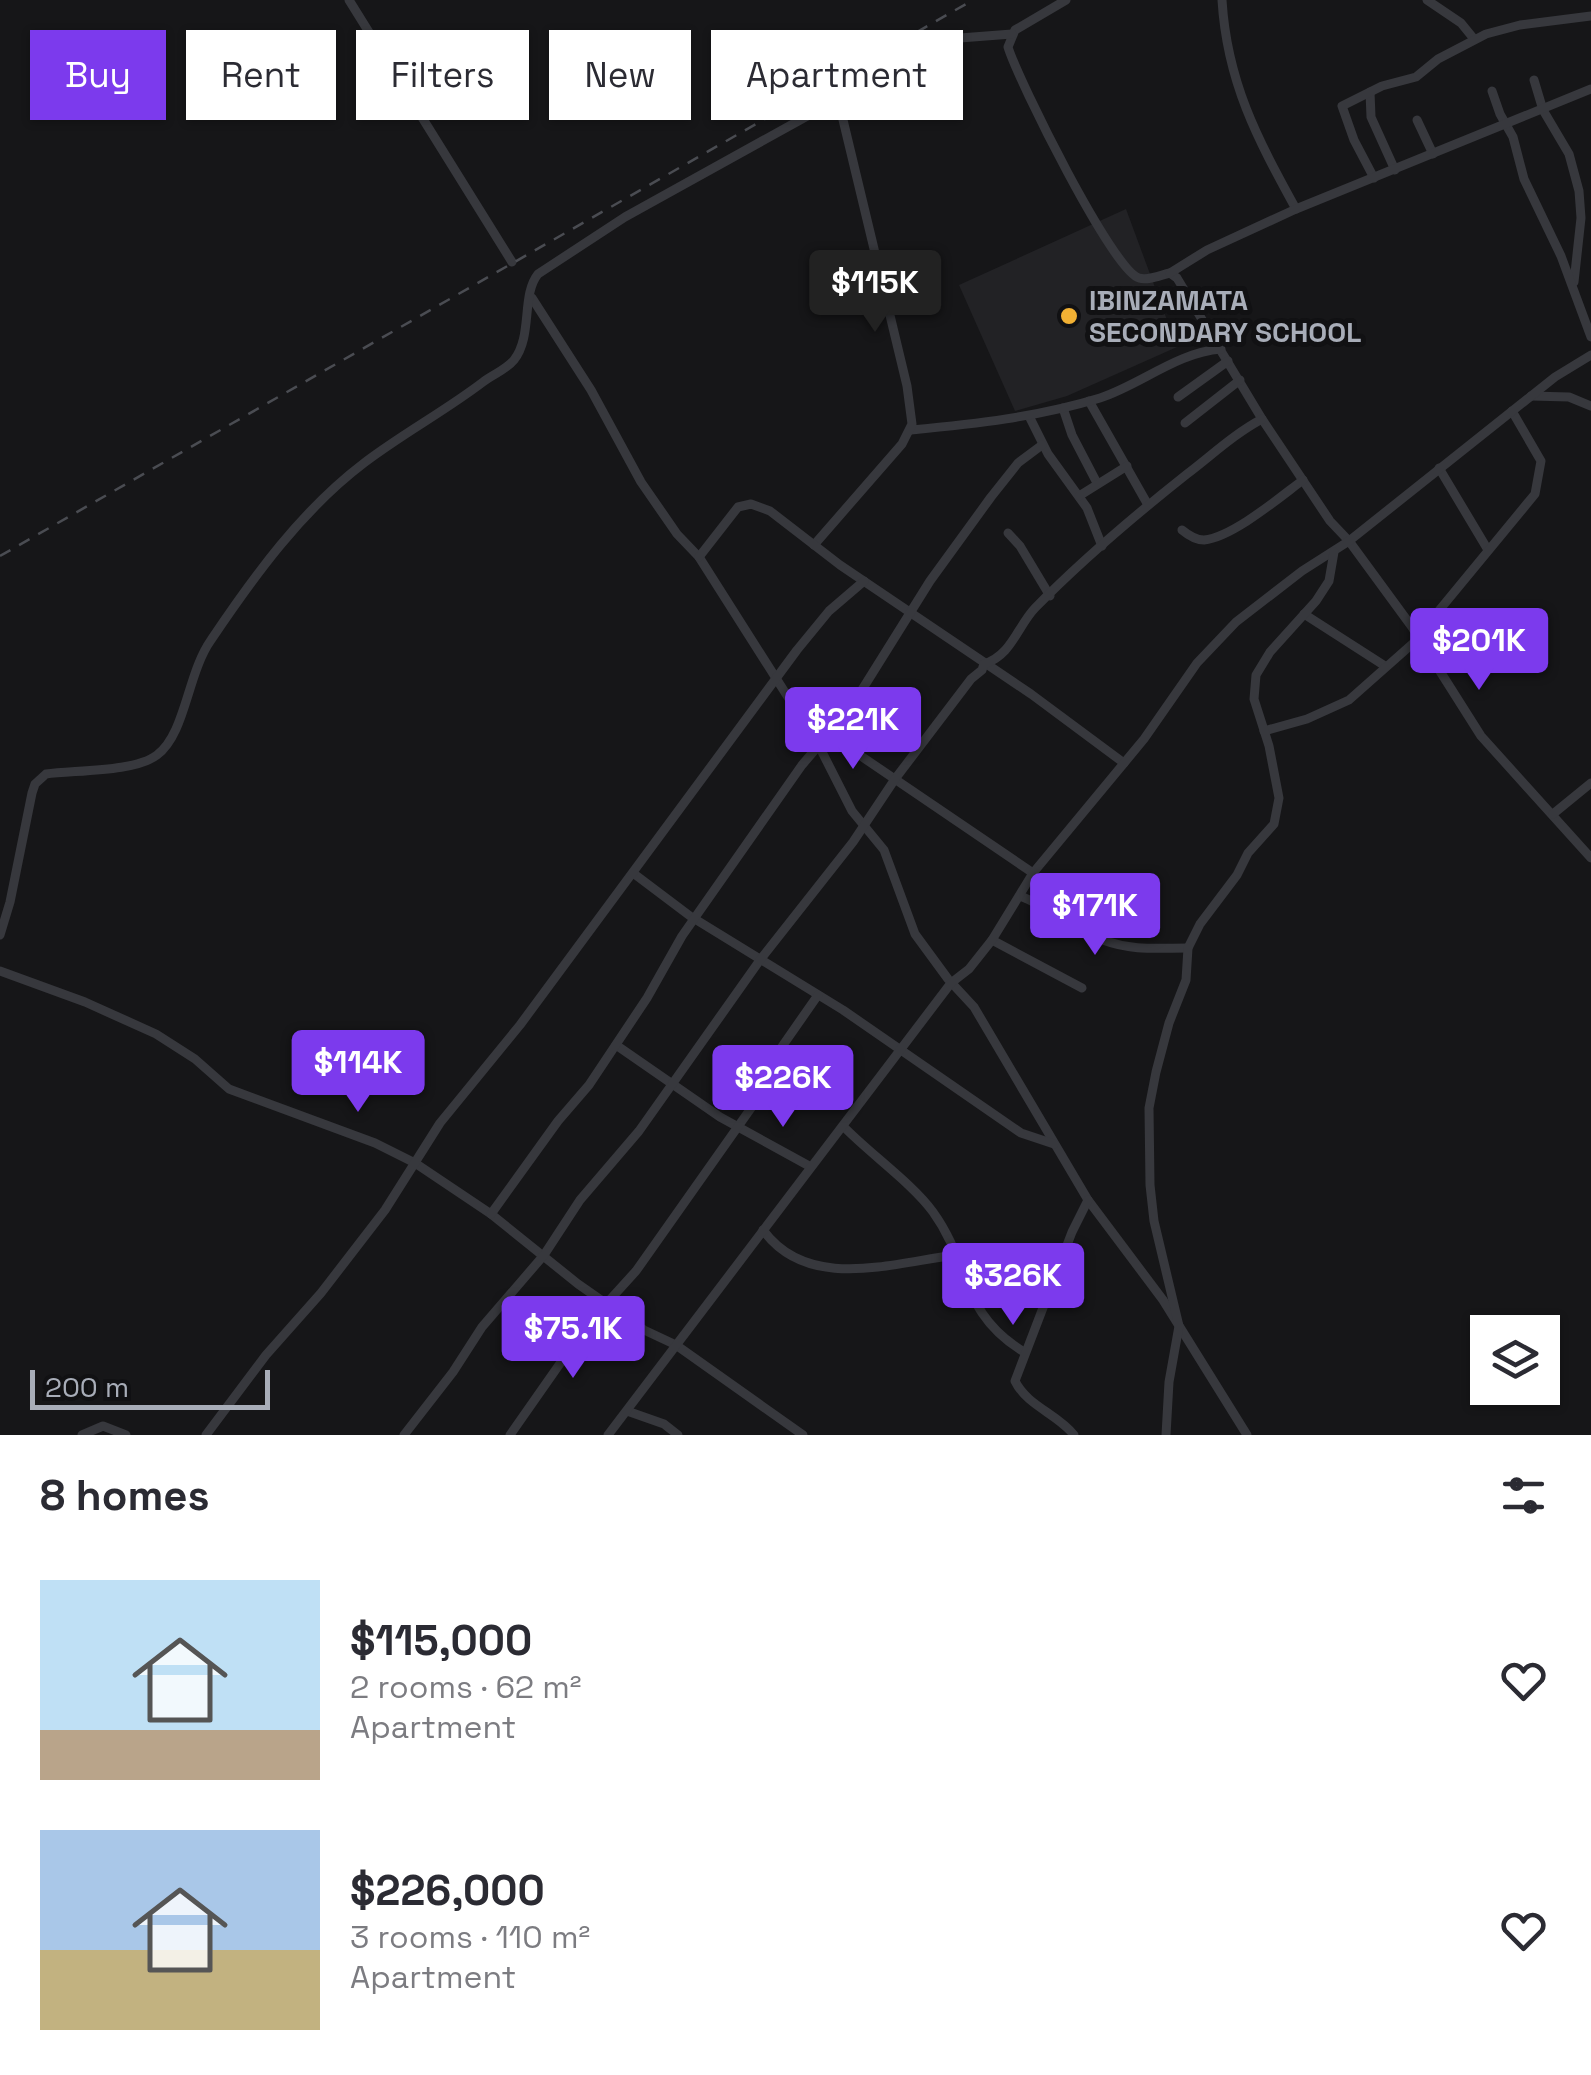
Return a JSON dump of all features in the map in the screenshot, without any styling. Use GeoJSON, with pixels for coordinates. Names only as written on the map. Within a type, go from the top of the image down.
{"type":"FeatureCollection","features":[{"type":"Feature","properties":{"kind":"street"},"geometry":{"type":"LineString","coordinates":[[349,0],[512,262]]}},
{"type":"Feature","properties":{"kind":"street"},"geometry":{"type":"LineString","coordinates":[[963,38],[1012,34],[1066,0]]}},
{"type":"Feature","properties":{"kind":"street"},"geometry":{"type":"LineString","coordinates":[[1222,0],[1226,47],[1237,87],[1256,135],[1296,209]]}},
{"type":"Feature","properties":{"kind":"street"},"geometry":{"type":"LineString","coordinates":[[1427,0],[1461,24],[1474,39]]}},
{"type":"Feature","properties":{"kind":"street"},"geometry":{"type":"LineString","coordinates":[[1444,12],[1447,0]]}},
{"type":"Feature","properties":{"kind":"street"},"geometry":{"type":"LineString","coordinates":[[1374,178],[1340,108],[1370,92],[1416,77],[1436,60],[1474,39],[1520,25],[1591,16]]}},
{"type":"Feature","properties":{"kind":"street"},"geometry":{"type":"LineString","coordinates":[[1012,34],[1008,45],[1012,60],[1048,137],[1114,250],[1138,278],[1170,273],[1206,250],[1296,209],[1591,90]]}},
{"type":"Feature","properties":{"kind":"street"},"geometry":{"type":"LineString","coordinates":[[1534,80],[1543,110],[1570,157],[1586,218],[1574,288]]}},
{"type":"Feature","properties":{"kind":"street"},"geometry":{"type":"LineString","coordinates":[[1492,91],[1505,126],[1514,137],[1524,180],[1574,288],[1591,337]]}},
{"type":"Feature","properties":{"kind":"street"},"geometry":{"type":"LineString","coordinates":[[1370,92],[1370,117],[1395,170]]}},
{"type":"Feature","properties":{"kind":"street"},"geometry":{"type":"LineString","coordinates":[[0,936],[32,793],[40,778],[46,774],[136,765],[167,746],[176,732],[194,668],[259,572],[339,483],[512,363],[518,355],[528,319],[531,286],[538,274],[606,230],[801,120]]}},
{"type":"Feature","properties":{"kind":"street"},"geometry":{"type":"LineString","coordinates":[[843,120],[907,386],[911,430]]}},
{"type":"Feature","properties":{"kind":"street"},"geometry":{"type":"LineString","coordinates":[[1417,120],[1434,154]]}},
{"type":"Feature","properties":{"kind":"street"},"geometry":{"type":"LineString","coordinates":[[1170,273],[1178,278],[1262,419],[1330,521],[1419,637],[1481,736],[1591,858]]}},
{"type":"Feature","properties":{"kind":"street"},"geometry":{"type":"LineString","coordinates":[[530,296],[598,403],[642,482],[677,534],[699,557],[819,746],[852,812],[884,850],[915,934],[992,1034],[1088,1200],[1179,1326],[1247,1435]]}},
{"type":"Feature","properties":{"kind":"street"},"geometry":{"type":"LineString","coordinates":[[814,545],[911,430],[1030,416],[1063,408],[1126,388],[1192,356],[1220,349]]}},
{"type":"Feature","properties":{"kind":"street"},"geometry":{"type":"LineString","coordinates":[[608,1435],[951,982],[969,969],[992,940],[1034,873],[1124,763],[1198,663],[1236,622],[1349,541],[1512,411],[1591,354]]}},
{"type":"Feature","properties":{"kind":"street"},"geometry":{"type":"LineString","coordinates":[[1178,397],[1228,360]]}},
{"type":"Feature","properties":{"kind":"street"},"geometry":{"type":"LineString","coordinates":[[1205,378],[1218,398]]}},
{"type":"Feature","properties":{"kind":"street"},"geometry":{"type":"LineString","coordinates":[[1185,424],[1240,380]]}},
{"type":"Feature","properties":{"kind":"street"},"geometry":{"type":"LineString","coordinates":[[1532,396],[1569,397],[1591,406]]}},
{"type":"Feature","properties":{"kind":"street"},"geometry":{"type":"LineString","coordinates":[[1089,401],[1148,505]]}},
{"type":"Feature","properties":{"kind":"street"},"geometry":{"type":"LineString","coordinates":[[1063,408],[1097,484]]}},
{"type":"Feature","properties":{"kind":"street"},"geometry":{"type":"LineString","coordinates":[[1264,731],[1307,719],[1349,700],[1419,637],[1535,494],[1540,457],[1512,411]]}},
{"type":"Feature","properties":{"kind":"street"},"geometry":{"type":"LineString","coordinates":[[1030,416],[1042,445],[1097,527],[1102,546]]}},
{"type":"Feature","properties":{"kind":"street"},"geometry":{"type":"LineString","coordinates":[[404,1435],[482,1327],[544,1255],[580,1200],[639,1131],[760,960],[984,664],[1004,651],[1031,612],[1148,505],[1262,419]]}},
{"type":"Feature","properties":{"kind":"street"},"geometry":{"type":"LineString","coordinates":[[491,1214],[616,1044],[682,936],[802,764],[830,734],[1010,471],[1042,445]]}},
{"type":"Feature","properties":{"kind":"street"},"geometry":{"type":"LineString","coordinates":[[1079,496],[1127,466]]}},
{"type":"Feature","properties":{"kind":"street"},"geometry":{"type":"LineString","coordinates":[[1439,468],[1488,550]]}},
{"type":"Feature","properties":{"kind":"street"},"geometry":{"type":"LineString","coordinates":[[1182,530],[1206,540],[1252,518],[1303,480]]}},
{"type":"Feature","properties":{"kind":"street"},"geometry":{"type":"LineString","coordinates":[[699,557],[738,507],[751,504],[770,511],[1124,763]]}},
{"type":"Feature","properties":{"kind":"street"},"geometry":{"type":"LineString","coordinates":[[1008,533],[1050,596]]}},
{"type":"Feature","properties":{"kind":"street"},"geometry":{"type":"LineString","coordinates":[[1166,1435],[1169,1382],[1179,1326],[1154,1221],[1147,1139],[1156,1072],[1186,980],[1188,948],[1248,852],[1274,824],[1279,798],[1254,699],[1256,675],[1270,652],[1329,582],[1334,552]]}},
{"type":"Feature","properties":{"kind":"street"},"geometry":{"type":"LineString","coordinates":[[206,1435],[385,1210],[467,1088],[520,1025],[776,680],[829,612],[864,581]]}},
{"type":"Feature","properties":{"kind":"street"},"geometry":{"type":"LineString","coordinates":[[1304,614],[1386,666]]}},
{"type":"Feature","properties":{"kind":"street"},"geometry":{"type":"LineString","coordinates":[[830,734],[1034,873]]}},
{"type":"Feature","properties":{"kind":"street"},"geometry":{"type":"LineString","coordinates":[[1553,814],[1591,783]]}},
{"type":"Feature","properties":{"kind":"street"},"geometry":{"type":"LineString","coordinates":[[633,873],[696,919],[901,1049],[1021,1133],[1054,1144]]}},
{"type":"Feature","properties":{"kind":"street"},"geometry":{"type":"LineString","coordinates":[[1020,896],[1042,904],[1103,940],[1150,950],[1188,948]]}},
{"type":"Feature","properties":{"kind":"street"},"geometry":{"type":"LineString","coordinates":[[992,940],[1082,988]]}},
{"type":"Feature","properties":{"kind":"street"},"geometry":{"type":"LineString","coordinates":[[0,971],[85,1002],[156,1034],[195,1059],[230,1089],[341,1129],[415,1164],[491,1214],[644,1330],[676,1346],[803,1435]]}},
{"type":"Feature","properties":{"kind":"street"},"geometry":{"type":"LineString","coordinates":[[781,1048],[818,995]]}},
{"type":"Feature","properties":{"kind":"street"},"geometry":{"type":"LineString","coordinates":[[616,1044],[738,1128],[811,1167]]}},
{"type":"Feature","properties":{"kind":"street"},"geometry":{"type":"LineString","coordinates":[[510,1435],[606,1303],[636,1271],[778,1070]]}},
{"type":"Feature","properties":{"kind":"street"},"geometry":{"type":"LineString","coordinates":[[843,1126],[929,1206],[987,1324],[1024,1352]]}},
{"type":"Feature","properties":{"kind":"street"},"geometry":{"type":"LineString","coordinates":[[1074,1435],[1018,1388],[1015,1381],[1088,1200]]}},
{"type":"Feature","properties":{"kind":"street"},"geometry":{"type":"LineString","coordinates":[[763,1230],[775,1247],[793,1259],[840,1270],[866,1270],[956,1255]]}},
{"type":"Feature","properties":{"kind":"street"},"geometry":{"type":"LineString","coordinates":[[627,1411],[664,1424],[678,1435]]}},
{"type":"Feature","properties":{"kind":"street"},"geometry":{"type":"LineString","coordinates":[[82,1435],[104,1426],[126,1435]]}},
{"type":"Feature","properties":{"kind":"shaded area","name":"IBINZAMATA SECONDARY SCHOOL"},"geometry":{"type":"Polygon","coordinates":[[[1126,209],[1177,347],[1067,396],[1015,411],[959,285],[1126,209]]]}},
{"type":"Feature","properties":{"kind":"railway"},"geometry":{"type":"LineString","coordinates":[[0,556],[973,0]]}},
{"type":"Feature","properties":{"kind":"place","name":"IBINZAMATA SECONDARY SCHOOL"},"geometry":{"type":"Point","coordinates":[1069,316]}}]}
